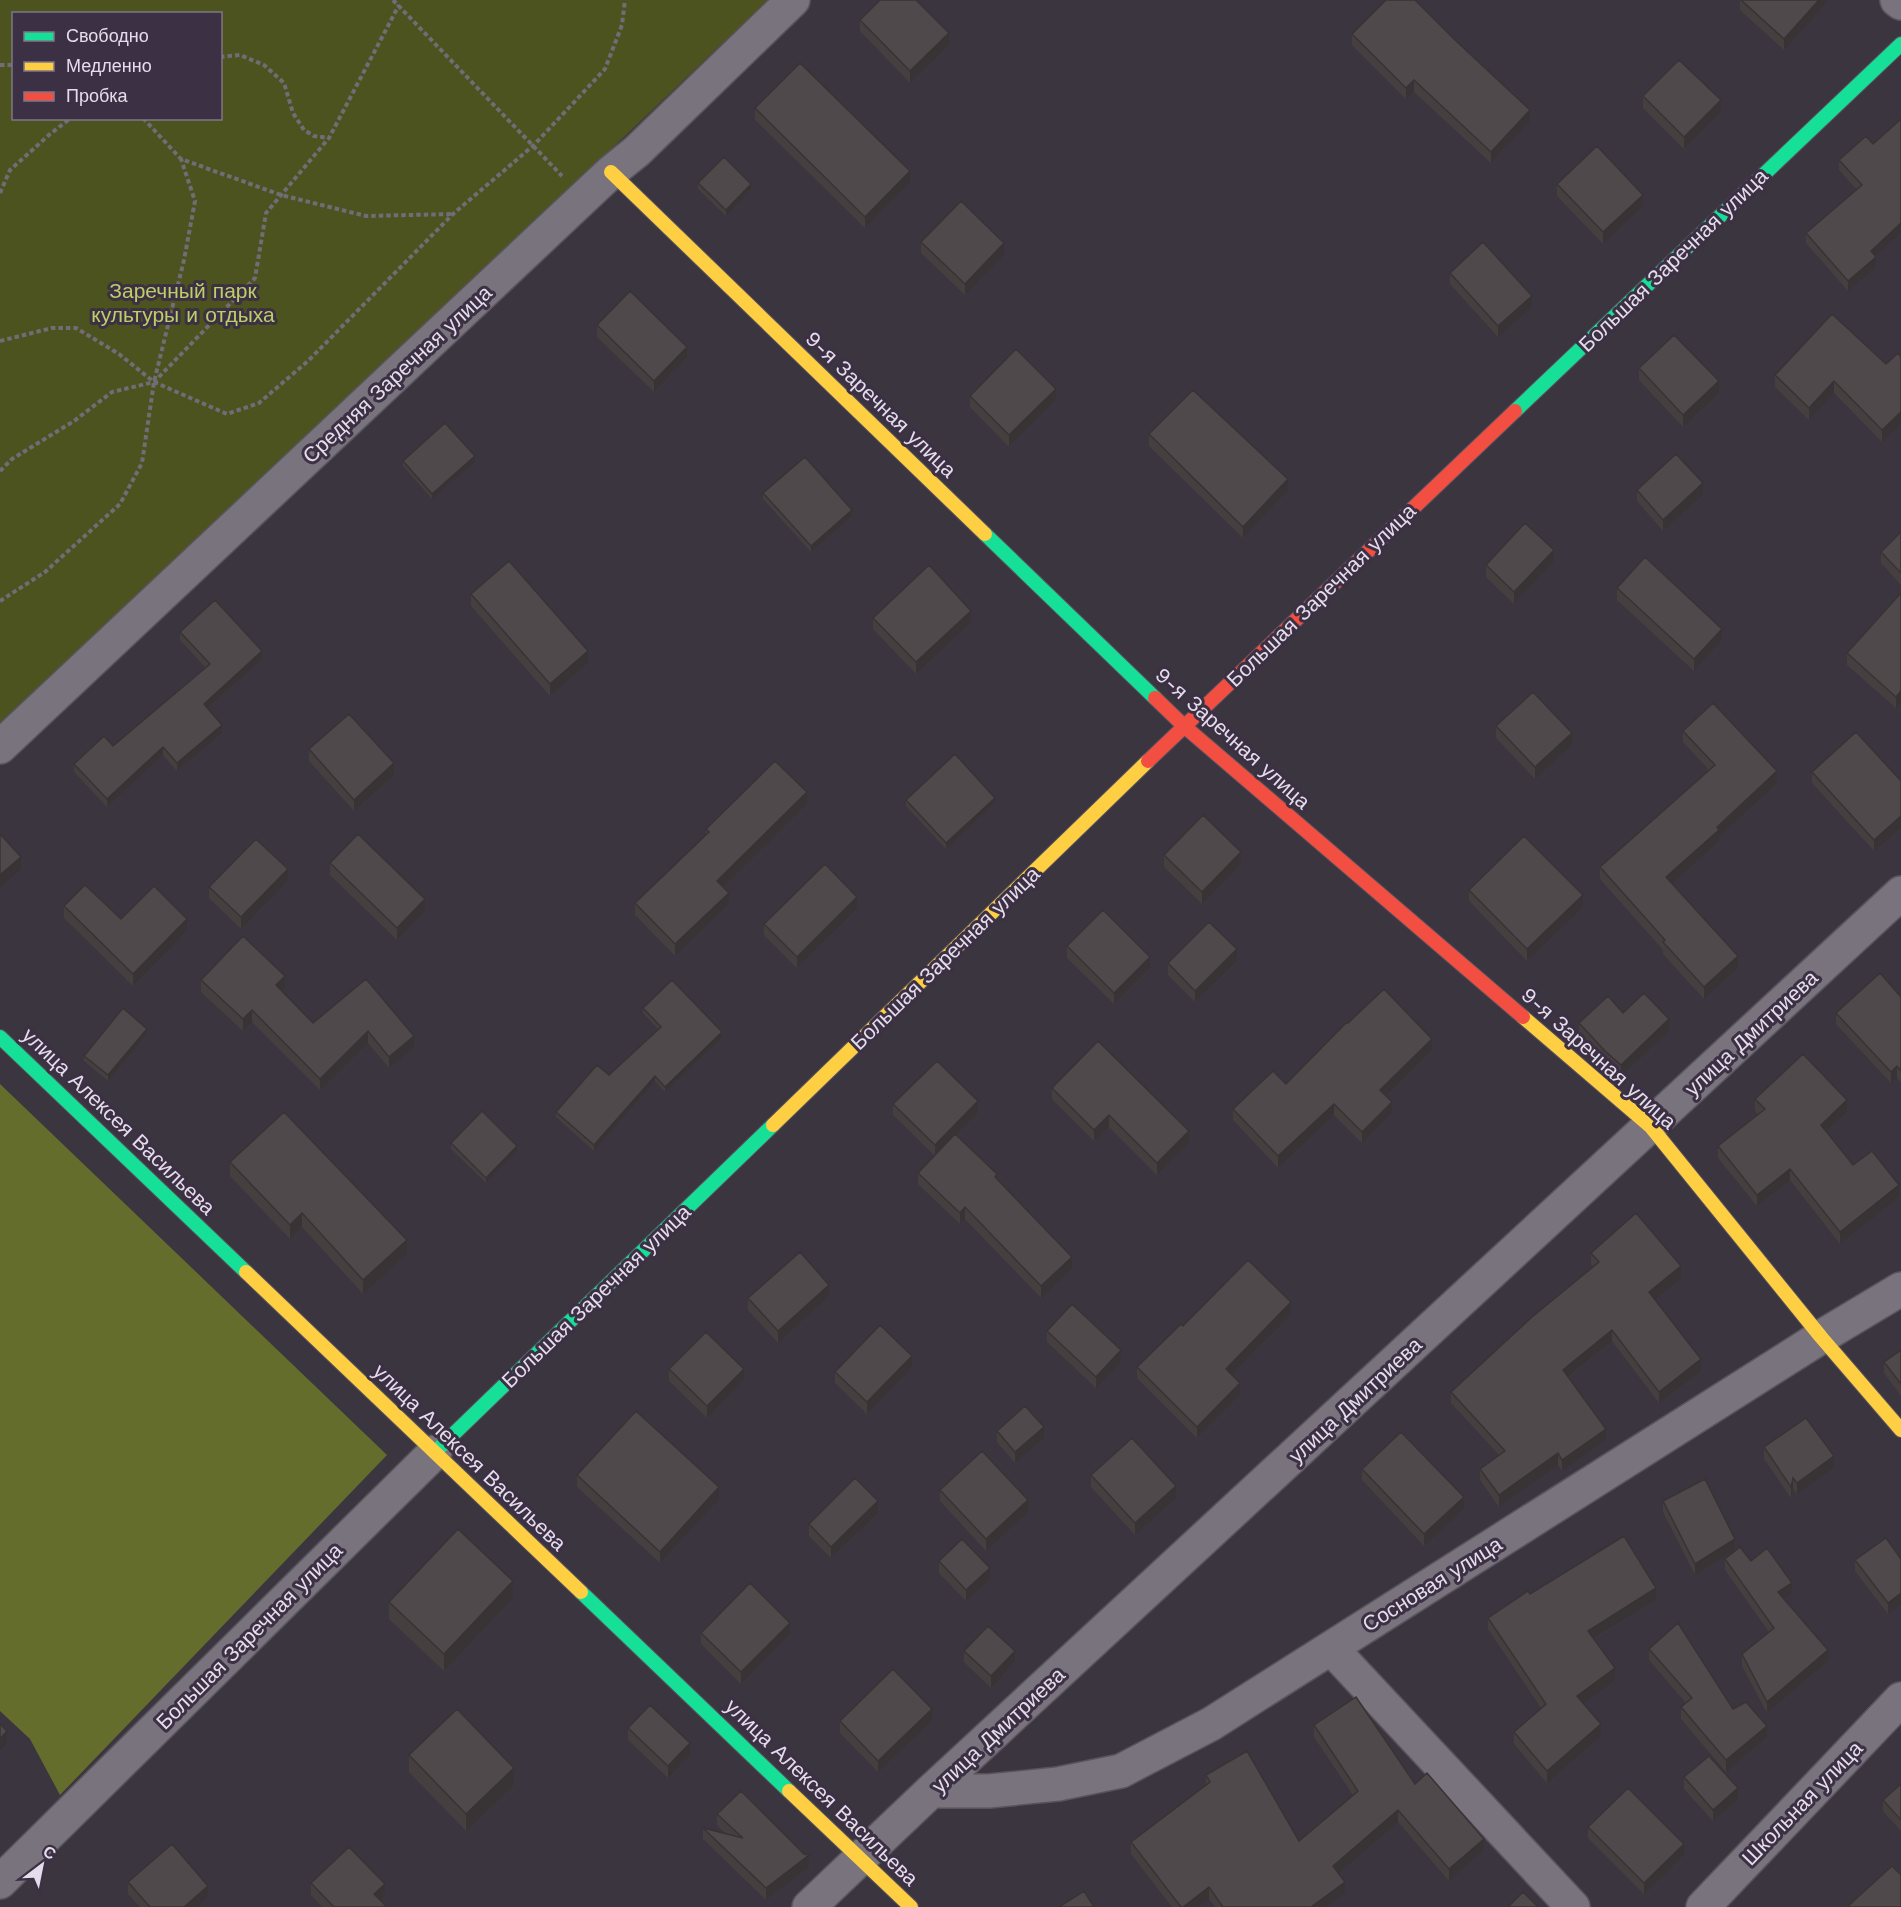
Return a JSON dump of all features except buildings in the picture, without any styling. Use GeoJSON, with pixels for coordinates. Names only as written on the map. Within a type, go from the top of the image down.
{"type":"FeatureCollection","features":[{"type":"Feature","properties":{"kind":"street","name":"Средняя Заречная улица"},"geometry":{"type":"LineString","coordinates":[[0,747],[582,199],[637,150],[793,0]]}},
{"type":"Feature","properties":{"kind":"street"},"geometry":{"type":"LineString","coordinates":[[1898,0],[1901,3]]}},
{"type":"Feature","properties":{"kind":"street","name":"Большая Заречная улица"},"geometry":{"type":"LineString","coordinates":[[0,1882],[435,1452],[1184,726],[1901,44]]}},
{"type":"Feature","properties":{"kind":"street","name":"9-я Заречная улица"},"geometry":{"type":"LineString","coordinates":[[611,172],[1184,726],[1651,1127],[1821,1337],[1901,1430]]}},
{"type":"Feature","properties":{"kind":"street","name":"улица Дмитриева"},"geometry":{"type":"LineString","coordinates":[[809,1907],[931,1791],[1651,1127],[1901,893]]}},
{"type":"Feature","properties":{"kind":"street","name":"улица Алексея Васильева"},"geometry":{"type":"LineString","coordinates":[[0,1037],[911,1907]]}},
{"type":"Feature","properties":{"kind":"street","name":"Сосновая улица"},"geometry":{"type":"LineString","coordinates":[[931,1791],[989,1791],[1035,1787],[1121,1771],[1210,1724],[1821,1337],[1901,1289]]}},
{"type":"Feature","properties":{"kind":"street"},"geometry":{"type":"LineString","coordinates":[[1331,1648],[1574,1907]]}},
{"type":"Feature","properties":{"kind":"street","name":"Школьная улица"},"geometry":{"type":"LineString","coordinates":[[1703,1907],[1901,1699]]}},
{"type":"Feature","properties":{"kind":"path"},"geometry":{"type":"LineString","coordinates":[[393,0],[534,145],[582,199]]}},
{"type":"Feature","properties":{"kind":"path"},"geometry":{"type":"LineString","coordinates":[[0,341],[52,328],[76,328],[119,354],[154,382],[226,414],[259,403],[308,362],[453,214],[534,145],[605,69],[622,25],[625,0]]}},
{"type":"Feature","properties":{"kind":"path"},"geometry":{"type":"LineString","coordinates":[[0,471],[12,459],[74,421],[112,392],[154,382],[255,278],[266,213],[329,138],[399,5]]}},
{"type":"Feature","properties":{"kind":"path"},"geometry":{"type":"LineString","coordinates":[[222,57],[240,55],[264,65],[284,82],[293,113],[304,130],[314,136],[329,138]]}},
{"type":"Feature","properties":{"kind":"path"},"geometry":{"type":"LineString","coordinates":[[0,193],[10,170],[68,120]]}},
{"type":"Feature","properties":{"kind":"path"},"geometry":{"type":"LineString","coordinates":[[0,601],[45,572],[120,504],[142,463],[154,382],[184,260],[195,201],[181,159],[145,120]]}},
{"type":"Feature","properties":{"kind":"path"},"geometry":{"type":"LineString","coordinates":[[181,159],[281,195],[366,216],[453,214]]}},
{"type":"Feature","properties":{"kind":"green space","name":"Заречный парк культуры и отдыха"},"geometry":{"type":"Polygon","coordinates":[[[0,0],[768,0],[0,730],[0,0]]]}},
{"type":"Feature","properties":{"kind":"green space"},"geometry":{"type":"Polygon","coordinates":[[[0,1084],[387,1455],[60,1795],[30,1739],[0,1711],[0,1084]]]}},
{"type":"Feature","properties":{"kind":"traffic: fast"},"geometry":{"type":"LineString","coordinates":[[1515,411],[1901,44]]}},
{"type":"Feature","properties":{"kind":"traffic: fast"},"geometry":{"type":"LineString","coordinates":[[985,534],[1155,698]]}},
{"type":"Feature","properties":{"kind":"traffic: fast"},"geometry":{"type":"LineString","coordinates":[[0,1037],[246,1272]]}},
{"type":"Feature","properties":{"kind":"traffic: fast"},"geometry":{"type":"LineString","coordinates":[[435,1452],[773,1125]]}},
{"type":"Feature","properties":{"kind":"traffic: fast"},"geometry":{"type":"LineString","coordinates":[[581,1592],[789,1791]]}},
{"type":"Feature","properties":{"kind":"traffic: slow"},"geometry":{"type":"LineString","coordinates":[[611,172],[985,534]]}},
{"type":"Feature","properties":{"kind":"traffic: slow"},"geometry":{"type":"LineString","coordinates":[[773,1125],[1148,761]]}},
{"type":"Feature","properties":{"kind":"traffic: slow"},"geometry":{"type":"LineString","coordinates":[[1523,1017],[1651,1127],[1821,1337],[1901,1430]]}},
{"type":"Feature","properties":{"kind":"traffic: slow"},"geometry":{"type":"LineString","coordinates":[[246,1272],[581,1592]]}},
{"type":"Feature","properties":{"kind":"traffic: slow"},"geometry":{"type":"LineString","coordinates":[[789,1791],[911,1907]]}},
{"type":"Feature","properties":{"kind":"traffic: jam"},"geometry":{"type":"LineString","coordinates":[[1148,761],[1515,411]]}},
{"type":"Feature","properties":{"kind":"traffic: jam"},"geometry":{"type":"LineString","coordinates":[[1155,698],[1184,726],[1523,1017]]}}]}
